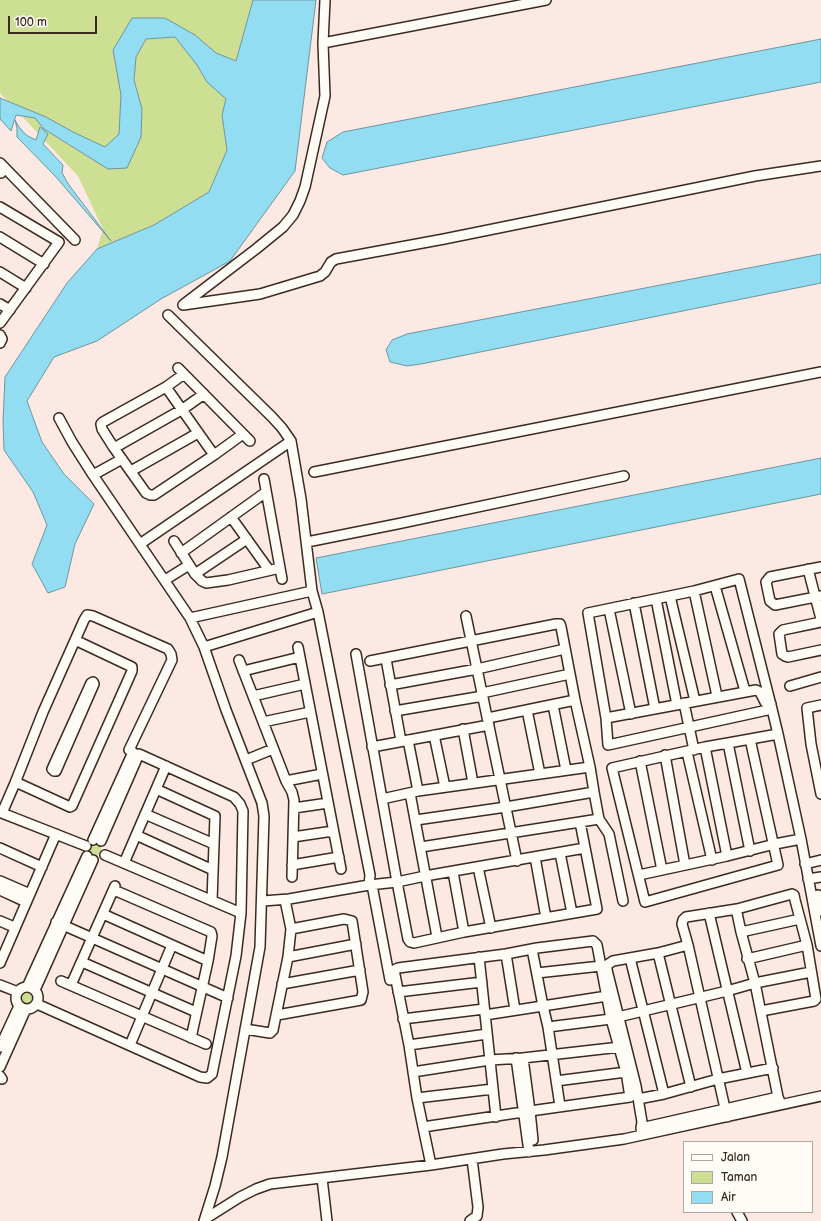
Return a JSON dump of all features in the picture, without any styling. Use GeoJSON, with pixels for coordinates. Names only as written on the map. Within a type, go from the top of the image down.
{"type":"FeatureCollection","features":[{"type":"Feature","properties":{"kind":"street"},"geometry":{"type":"LineString","coordinates":[[325,0],[323,43],[325,96],[305,186],[293,215],[283,227],[183,305],[260,294],[320,276],[325,272],[331,262],[336,259],[444,239],[756,176],[821,166]]}},
{"type":"Feature","properties":{"kind":"street"},"geometry":{"type":"LineString","coordinates":[[323,43],[546,0]]}},
{"type":"Feature","properties":{"kind":"street"},"geometry":{"type":"LineString","coordinates":[[1,170],[75,240]]}},
{"type":"Feature","properties":{"kind":"street"},"geometry":{"type":"LineString","coordinates":[[0,207],[59,242]]}},
{"type":"Feature","properties":{"kind":"street"},"geometry":{"type":"LineString","coordinates":[[0,323],[67,232]]}},
{"type":"Feature","properties":{"kind":"street"},"geometry":{"type":"LineString","coordinates":[[0,237],[44,264]]}},
{"type":"Feature","properties":{"kind":"street"},"geometry":{"type":"LineString","coordinates":[[0,272],[26,288]]}},
{"type":"Feature","properties":{"kind":"street"},"geometry":{"type":"LineString","coordinates":[[0,304],[10,310]]}},
{"type":"Feature","properties":{"kind":"street"},"geometry":{"type":"LineString","coordinates":[[168,315],[272,417],[291,441],[301,499],[312,590],[318,612],[370,875],[395,1010]]}},
{"type":"Feature","properties":{"kind":"street"},"geometry":{"type":"LineString","coordinates":[[0,335],[2,339],[0,343]]}},
{"type":"Feature","properties":{"kind":"street"},"geometry":{"type":"LineString","coordinates":[[244,434],[152,495],[146,493],[114,448],[102,429],[101,424],[166,387],[181,371],[244,434],[250,441]]}},
{"type":"Feature","properties":{"kind":"street"},"geometry":{"type":"LineString","coordinates":[[314,472],[821,372]]}},
{"type":"Feature","properties":{"kind":"street"},"geometry":{"type":"LineString","coordinates":[[166,387],[214,455]]}},
{"type":"Feature","properties":{"kind":"street"},"geometry":{"type":"LineString","coordinates":[[114,448],[182,409],[204,394]]}},
{"type":"Feature","properties":{"kind":"street"},"geometry":{"type":"LineString","coordinates":[[60,418],[72,442],[93,475],[190,618],[204,647],[226,710],[262,803],[264,816],[263,901],[260,947],[222,1157],[205,1220]]}},
{"type":"Feature","properties":{"kind":"street"},"geometry":{"type":"LineString","coordinates":[[131,471],[198,433]]}},
{"type":"Feature","properties":{"kind":"street"},"geometry":{"type":"LineString","coordinates":[[140,544],[291,441]]}},
{"type":"Feature","properties":{"kind":"street"},"geometry":{"type":"LineString","coordinates":[[93,475],[122,459]]}},
{"type":"Feature","properties":{"kind":"street"},"geometry":{"type":"LineString","coordinates":[[307,542],[624,476]]}},
{"type":"Feature","properties":{"kind":"street"},"geometry":{"type":"LineString","coordinates":[[264,479],[282,579]]}},
{"type":"Feature","properties":{"kind":"street"},"geometry":{"type":"LineString","coordinates":[[181,553],[266,492]]}},
{"type":"Feature","properties":{"kind":"street"},"geometry":{"type":"LineString","coordinates":[[231,517],[269,570]]}},
{"type":"Feature","properties":{"kind":"street"},"geometry":{"type":"LineString","coordinates":[[195,574],[247,539]]}},
{"type":"Feature","properties":{"kind":"street"},"geometry":{"type":"LineString","coordinates":[[174,541],[195,574],[206,583],[280,568]]}},
{"type":"Feature","properties":{"kind":"street"},"geometry":{"type":"LineString","coordinates":[[246,575],[262,561]]}},
{"type":"Feature","properties":{"kind":"street"},"geometry":{"type":"LineString","coordinates":[[165,580],[189,565]]}},
{"type":"Feature","properties":{"kind":"street"},"geometry":{"type":"LineString","coordinates":[[818,596],[775,605],[770,601],[766,584],[768,578],[821,567]]}},
{"type":"Feature","properties":{"kind":"street"},"geometry":{"type":"LineString","coordinates":[[808,569],[818,596],[821,619]]}},
{"type":"Feature","properties":{"kind":"street"},"geometry":{"type":"LineString","coordinates":[[771,706],[608,745],[606,718],[588,613],[694,591],[739,579],[771,706],[778,734],[805,864],[814,878],[821,911]]}},
{"type":"Feature","properties":{"kind":"street"},"geometry":{"type":"LineString","coordinates":[[715,586],[745,691]]}},
{"type":"Feature","properties":{"kind":"street"},"geometry":{"type":"LineString","coordinates":[[190,618],[312,590]]}},
{"type":"Feature","properties":{"kind":"street"},"geometry":{"type":"LineString","coordinates":[[694,591],[717,696]]}},
{"type":"Feature","properties":{"kind":"street"},"geometry":{"type":"LineString","coordinates":[[670,596],[694,701]]}},
{"type":"Feature","properties":{"kind":"street"},"geometry":{"type":"LineString","coordinates":[[656,599],[680,704],[688,727],[691,751],[712,860]]}},
{"type":"Feature","properties":{"kind":"street"},"geometry":{"type":"LineString","coordinates":[[634,604],[655,709]]}},
{"type":"Feature","properties":{"kind":"street"},"geometry":{"type":"LineString","coordinates":[[609,609],[631,714]]}},
{"type":"Feature","properties":{"kind":"street"},"geometry":{"type":"LineString","coordinates":[[204,647],[318,612]]}},
{"type":"Feature","properties":{"kind":"street"},"geometry":{"type":"LineString","coordinates":[[86,846],[1,815],[43,712],[87,615],[168,649],[172,660],[97,841]]}},
{"type":"Feature","properties":{"kind":"street"},"geometry":{"type":"LineString","coordinates":[[466,616],[516,861]]}},
{"type":"Feature","properties":{"kind":"street"},"geometry":{"type":"LineString","coordinates":[[821,622],[783,630],[780,632],[779,636],[782,654],[788,657],[821,650]]}},
{"type":"Feature","properties":{"kind":"street"},"geometry":{"type":"LineString","coordinates":[[370,662],[560,624],[590,767],[599,818],[609,834],[623,901]]}},
{"type":"Feature","properties":{"kind":"street"},"geometry":{"type":"LineString","coordinates":[[15,783],[70,807],[72,806],[132,671],[132,667],[75,640]]}},
{"type":"Feature","properties":{"kind":"street"},"geometry":{"type":"LineString","coordinates":[[298,647],[341,869]]}},
{"type":"Feature","properties":{"kind":"street"},"geometry":{"type":"LineString","coordinates":[[390,685],[477,669],[565,649]]}},
{"type":"Feature","properties":{"kind":"street"},"geometry":{"type":"LineString","coordinates":[[356,654],[397,882],[408,939],[410,942],[414,943],[464,932],[597,909],[580,822]]}},
{"type":"Feature","properties":{"kind":"street"},"geometry":{"type":"LineString","coordinates":[[243,671],[300,657]]}},
{"type":"Feature","properties":{"kind":"street"},"geometry":{"type":"LineString","coordinates":[[386,659],[395,711],[404,740],[414,792],[416,820],[437,938]]}},
{"type":"Feature","properties":{"kind":"street"},"geometry":{"type":"LineString","coordinates":[[239,660],[294,800],[292,877]]}},
{"type":"Feature","properties":{"kind":"street"},"geometry":{"type":"LineString","coordinates":[[395,711],[482,694],[570,674]]}},
{"type":"Feature","properties":{"kind":"street"},"geometry":{"type":"LineString","coordinates":[[790,686],[821,677]]}},
{"type":"Feature","properties":{"kind":"street"},"geometry":{"type":"LineString","coordinates":[[93,682],[94,684],[75,726],[56,771],[54,771],[52,769],[91,683],[93,682]]}},
{"type":"Feature","properties":{"kind":"street"},"geometry":{"type":"LineString","coordinates":[[252,696],[305,684]]}},
{"type":"Feature","properties":{"kind":"street"},"geometry":{"type":"LineString","coordinates":[[606,718],[717,696],[756,690],[760,692],[765,702],[771,706]]}},
{"type":"Feature","properties":{"kind":"street"},"geometry":{"type":"LineString","coordinates":[[372,747],[463,730],[527,710],[575,700]]}},
{"type":"Feature","properties":{"kind":"street"},"geometry":{"type":"LineString","coordinates":[[553,705],[566,770]]}},
{"type":"Feature","properties":{"kind":"street"},"geometry":{"type":"LineString","coordinates":[[821,705],[807,708],[811,744],[819,770],[821,794]]}},
{"type":"Feature","properties":{"kind":"street"},"geometry":{"type":"LineString","coordinates":[[527,710],[540,774]]}},
{"type":"Feature","properties":{"kind":"street"},"geometry":{"type":"LineString","coordinates":[[263,722],[310,712]]}},
{"type":"Feature","properties":{"kind":"street"},"geometry":{"type":"LineString","coordinates":[[463,730],[473,783]]}},
{"type":"Feature","properties":{"kind":"street"},"geometry":{"type":"LineString","coordinates":[[750,739],[778,865],[645,902],[612,768],[665,755],[691,751],[705,747],[778,734]]}},
{"type":"Feature","properties":{"kind":"street"},"geometry":{"type":"LineString","coordinates":[[434,735],[445,787]]}},
{"type":"Feature","properties":{"kind":"street"},"geometry":{"type":"LineString","coordinates":[[811,744],[821,742]]}},
{"type":"Feature","properties":{"kind":"street"},"geometry":{"type":"LineString","coordinates":[[728,743],[750,851]]}},
{"type":"Feature","properties":{"kind":"street"},"geometry":{"type":"LineString","coordinates":[[705,747],[727,856]]}},
{"type":"Feature","properties":{"kind":"street"},"geometry":{"type":"LineString","coordinates":[[246,760],[273,749]]}},
{"type":"Feature","properties":{"kind":"street"},"geometry":{"type":"LineString","coordinates":[[36,1004],[200,1077],[207,1078],[212,1074],[236,956],[241,913],[243,811],[240,804],[234,797],[134,752]]}},
{"type":"Feature","properties":{"kind":"street"},"geometry":{"type":"LineString","coordinates":[[665,755],[685,865]]}},
{"type":"Feature","properties":{"kind":"street"},"geometry":{"type":"LineString","coordinates":[[640,761],[662,870]]}},
{"type":"Feature","properties":{"kind":"street"},"geometry":{"type":"LineString","coordinates":[[124,863],[166,766]]}},
{"type":"Feature","properties":{"kind":"street"},"geometry":{"type":"LineString","coordinates":[[382,799],[445,787],[590,767]]}},
{"type":"Feature","properties":{"kind":"street"},"geometry":{"type":"LineString","coordinates":[[286,781],[322,774]]}},
{"type":"Feature","properties":{"kind":"street"},"geometry":{"type":"LineString","coordinates":[[156,789],[215,816],[212,901]]}},
{"type":"Feature","properties":{"kind":"street"},"geometry":{"type":"LineString","coordinates":[[416,820],[594,792]]}},
{"type":"Feature","properties":{"kind":"street"},"geometry":{"type":"LineString","coordinates":[[294,808],[328,803]]}},
{"type":"Feature","properties":{"kind":"street"},"geometry":{"type":"LineString","coordinates":[[145,814],[214,844]]}},
{"type":"Feature","properties":{"kind":"street"},"geometry":{"type":"LineString","coordinates":[[421,846],[599,818]]}},
{"type":"Feature","properties":{"kind":"street"},"geometry":{"type":"LineString","coordinates":[[293,837],[333,831]]}},
{"type":"Feature","properties":{"kind":"street"},"geometry":{"type":"LineString","coordinates":[[0,963],[2,951],[28,898],[56,834]]}},
{"type":"Feature","properties":{"kind":"street"},"geometry":{"type":"LineString","coordinates":[[136,835],[213,870]]}},
{"type":"Feature","properties":{"kind":"street"},"geometry":{"type":"LineString","coordinates":[[639,875],[801,839]]}},
{"type":"Feature","properties":{"kind":"street"},"geometry":{"type":"LineString","coordinates":[[97,841],[106,848],[105,855],[100,860],[90,858],[85,850],[86,846],[87,843],[97,841]]}},
{"type":"Feature","properties":{"kind":"street"},"geometry":{"type":"LineString","coordinates":[[0,848],[42,867]]}},
{"type":"Feature","properties":{"kind":"street"},"geometry":{"type":"LineString","coordinates":[[263,901],[285,900],[397,882],[585,848]]}},
{"type":"Feature","properties":{"kind":"street"},"geometry":{"type":"LineString","coordinates":[[560,853],[572,913]]}},
{"type":"Feature","properties":{"kind":"street"},"geometry":{"type":"LineString","coordinates":[[105,855],[241,913]]}},
{"type":"Feature","properties":{"kind":"street"},"geometry":{"type":"LineString","coordinates":[[292,865],[339,857]]}},
{"type":"Feature","properties":{"kind":"street"},"geometry":{"type":"LineString","coordinates":[[535,857],[546,918]]}},
{"type":"Feature","properties":{"kind":"street"},"geometry":{"type":"LineString","coordinates":[[31,989],[90,858]]}},
{"type":"Feature","properties":{"kind":"street"},"geometry":{"type":"LineString","coordinates":[[805,864],[821,860]]}},
{"type":"Feature","properties":{"kind":"street"},"geometry":{"type":"LineString","coordinates":[[478,867],[491,928]]}},
{"type":"Feature","properties":{"kind":"street"},"geometry":{"type":"LineString","coordinates":[[453,872],[464,932]]}},
{"type":"Feature","properties":{"kind":"street"},"geometry":{"type":"LineString","coordinates":[[814,878],[821,946]]}},
{"type":"Feature","properties":{"kind":"street"},"geometry":{"type":"LineString","coordinates":[[0,881],[28,898]]}},
{"type":"Feature","properties":{"kind":"street"},"geometry":{"type":"LineString","coordinates":[[71,985],[114,888],[211,932],[212,936],[208,961],[191,1038]]}},
{"type":"Feature","properties":{"kind":"street"},"geometry":{"type":"LineString","coordinates":[[0,890],[28,898]]}},
{"type":"Feature","properties":{"kind":"street"},"geometry":{"type":"LineString","coordinates":[[726,1113],[682,924],[683,920],[686,917],[737,908],[792,894],[794,895],[807,945],[816,998],[814,1001],[760,1011]]}},
{"type":"Feature","properties":{"kind":"street"},"geometry":{"type":"LineString","coordinates":[[245,1029],[270,1033],[273,1030],[288,957],[290,929],[285,900]]}},
{"type":"Feature","properties":{"kind":"street"},"geometry":{"type":"LineString","coordinates":[[709,913],[747,1073]]}},
{"type":"Feature","properties":{"kind":"street"},"geometry":{"type":"LineString","coordinates":[[737,913],[740,932],[754,983],[780,1101]]}},
{"type":"Feature","properties":{"kind":"street"},"geometry":{"type":"LineString","coordinates":[[103,914],[208,961]]}},
{"type":"Feature","properties":{"kind":"street"},"geometry":{"type":"LineString","coordinates":[[277,1015],[361,1000],[363,992],[352,921],[348,919],[290,929]]}},
{"type":"Feature","properties":{"kind":"street"},"geometry":{"type":"LineString","coordinates":[[740,932],[800,919]]}},
{"type":"Feature","properties":{"kind":"street"},"geometry":{"type":"LineString","coordinates":[[0,921],[14,927]]}},
{"type":"Feature","properties":{"kind":"street"},"geometry":{"type":"LineString","coordinates":[[60,923],[228,998]]}},
{"type":"Feature","properties":{"kind":"street"},"geometry":{"type":"LineString","coordinates":[[431,1165],[417,1098],[409,1045],[394,970],[398,968],[593,941],[597,945],[607,996],[636,1086],[642,1122],[641,1132]]}},
{"type":"Feature","properties":{"kind":"street"},"geometry":{"type":"LineString","coordinates":[[288,957],[356,944]]}},
{"type":"Feature","properties":{"kind":"street"},"geometry":{"type":"LineString","coordinates":[[130,1045],[172,945]]}},
{"type":"Feature","properties":{"kind":"street"},"geometry":{"type":"LineString","coordinates":[[423,1127],[630,1097],[620,1047],[607,965],[613,961],[658,953],[688,945]]}},
{"type":"Feature","properties":{"kind":"street"},"geometry":{"type":"LineString","coordinates":[[747,959],[807,945]]}},
{"type":"Feature","properties":{"kind":"street"},"geometry":{"type":"LineString","coordinates":[[532,949],[553,1054],[560,1106]]}},
{"type":"Feature","properties":{"kind":"street"},"geometry":{"type":"LineString","coordinates":[[658,953],[690,1087]]}},
{"type":"Feature","properties":{"kind":"street"},"geometry":{"type":"LineString","coordinates":[[506,954],[515,1010]]}},
{"type":"Feature","properties":{"kind":"street"},"geometry":{"type":"LineString","coordinates":[[479,957],[496,1117]]}},
{"type":"Feature","properties":{"kind":"street"},"geometry":{"type":"LineString","coordinates":[[630,958],[664,1094]]}},
{"type":"Feature","properties":{"kind":"street"},"geometry":{"type":"LineString","coordinates":[[82,962],[196,1012]]}},
{"type":"Feature","properties":{"kind":"street"},"geometry":{"type":"LineString","coordinates":[[537,973],[601,966]]}},
{"type":"Feature","properties":{"kind":"street"},"geometry":{"type":"LineString","coordinates":[[282,984],[360,970]]}},
{"type":"Feature","properties":{"kind":"street"},"geometry":{"type":"LineString","coordinates":[[548,1027],[615,1018],[754,983],[811,972]]}},
{"type":"Feature","properties":{"kind":"street"},"geometry":{"type":"LineString","coordinates":[[62,981],[206,1044]]}},
{"type":"Feature","properties":{"kind":"street"},"geometry":{"type":"LineString","coordinates":[[398,992],[482,982]]}},
{"type":"Feature","properties":{"kind":"street"},"geometry":{"type":"LineString","coordinates":[[0,985],[18,992],[20,990],[31,989]]}},
{"type":"Feature","properties":{"kind":"street"},"geometry":{"type":"LineString","coordinates":[[22,1008],[33,1008],[36,1004],[38,999],[31,989]]}},
{"type":"Feature","properties":{"kind":"street"},"geometry":{"type":"LineString","coordinates":[[18,992],[16,999],[22,1008]]}},
{"type":"Feature","properties":{"kind":"street"},"geometry":{"type":"LineString","coordinates":[[403,1019],[515,1010],[607,996]]}},
{"type":"Feature","properties":{"kind":"street"},"geometry":{"type":"LineString","coordinates":[[0,1047],[22,1008]]}},
{"type":"Feature","properties":{"kind":"street"},"geometry":{"type":"LineString","coordinates":[[0,1067],[22,1008]]}},
{"type":"Feature","properties":{"kind":"street"},"geometry":{"type":"LineString","coordinates":[[409,1045],[487,1034]]}},
{"type":"Feature","properties":{"kind":"street"},"geometry":{"type":"LineString","coordinates":[[413,1072],[490,1060],[620,1047]]}},
{"type":"Feature","properties":{"kind":"street"},"geometry":{"type":"LineString","coordinates":[[519,1058],[531,1152]]}},
{"type":"Feature","properties":{"kind":"street"},"geometry":{"type":"LineString","coordinates":[[638,1099],[664,1094],[718,1079],[773,1068]]}},
{"type":"Feature","properties":{"kind":"street"},"geometry":{"type":"LineString","coordinates":[[556,1081],[626,1072]]}},
{"type":"Feature","properties":{"kind":"street"},"geometry":{"type":"LineString","coordinates":[[417,1098],[493,1089]]}},
{"type":"Feature","properties":{"kind":"street"},"geometry":{"type":"LineString","coordinates":[[205,1220],[240,1197],[270,1184],[431,1165],[624,1139],[641,1132],[780,1101],[821,1096]]}},
{"type":"Feature","properties":{"kind":"street"},"geometry":{"type":"LineString","coordinates":[[470,1221],[477,1216],[478,1207],[472,1159]]}},
{"type":"Feature","properties":{"kind":"street"},"geometry":{"type":"LineString","coordinates":[[322,1178],[328,1221]]}},
{"type":"Feature","properties":{"kind":"green space"},"geometry":{"type":"Polygon","coordinates":[[[0,0],[253,0],[222,115],[227,150],[209,192],[154,225],[97,249],[103,229],[78,176],[0,93],[0,0]]]}},
{"type":"Feature","properties":{"kind":"green space"},"geometry":{"type":"Polygon","coordinates":[[[94,842],[99,844],[101,849],[99,854],[94,856],[89,854],[87,849],[89,844],[94,842]]]}},
{"type":"Feature","properties":{"kind":"green space"},"geometry":{"type":"Polygon","coordinates":[[[25,992],[29,992],[33,998],[29,1004],[25,1004],[21,1000],[21,996],[25,992]]]}},
{"type":"Feature","properties":{"kind":"water"},"geometry":{"type":"Polygon","coordinates":[[[253,0],[316,0],[295,171],[230,261],[161,299],[97,341],[54,357],[27,401],[42,442],[64,474],[94,504],[75,544],[65,587],[48,593],[32,564],[47,525],[33,492],[4,450],[3,421],[5,377],[67,283],[97,249],[154,225],[209,192],[227,150],[222,115],[226,99],[207,82],[197,65],[175,37],[146,39],[136,57],[134,80],[142,109],[141,137],[127,168],[108,169],[44,129],[35,118],[16,115],[11,131],[0,119],[0,98],[46,117],[105,147],[119,134],[121,95],[113,50],[132,18],[165,18],[195,35],[216,53],[236,61],[253,0]]]}},
{"type":"Feature","properties":{"kind":"water"},"geometry":{"type":"Polygon","coordinates":[[[821,39],[821,82],[343,175],[330,168],[322,158],[327,142],[343,132],[821,39]]]}},
{"type":"Feature","properties":{"kind":"water"},"geometry":{"type":"Polygon","coordinates":[[[15,120],[26,135],[36,140],[40,127],[48,134],[43,144],[63,165],[62,173],[69,185],[111,241],[56,177],[17,137],[15,120]]]}},
{"type":"Feature","properties":{"kind":"water"},"geometry":{"type":"Polygon","coordinates":[[[821,254],[821,283],[421,364],[407,366],[390,362],[386,350],[392,340],[407,334],[821,254]]]}},
{"type":"Feature","properties":{"kind":"water"},"geometry":{"type":"Polygon","coordinates":[[[821,458],[821,494],[322,594],[316,558],[821,458]]]}}]}
